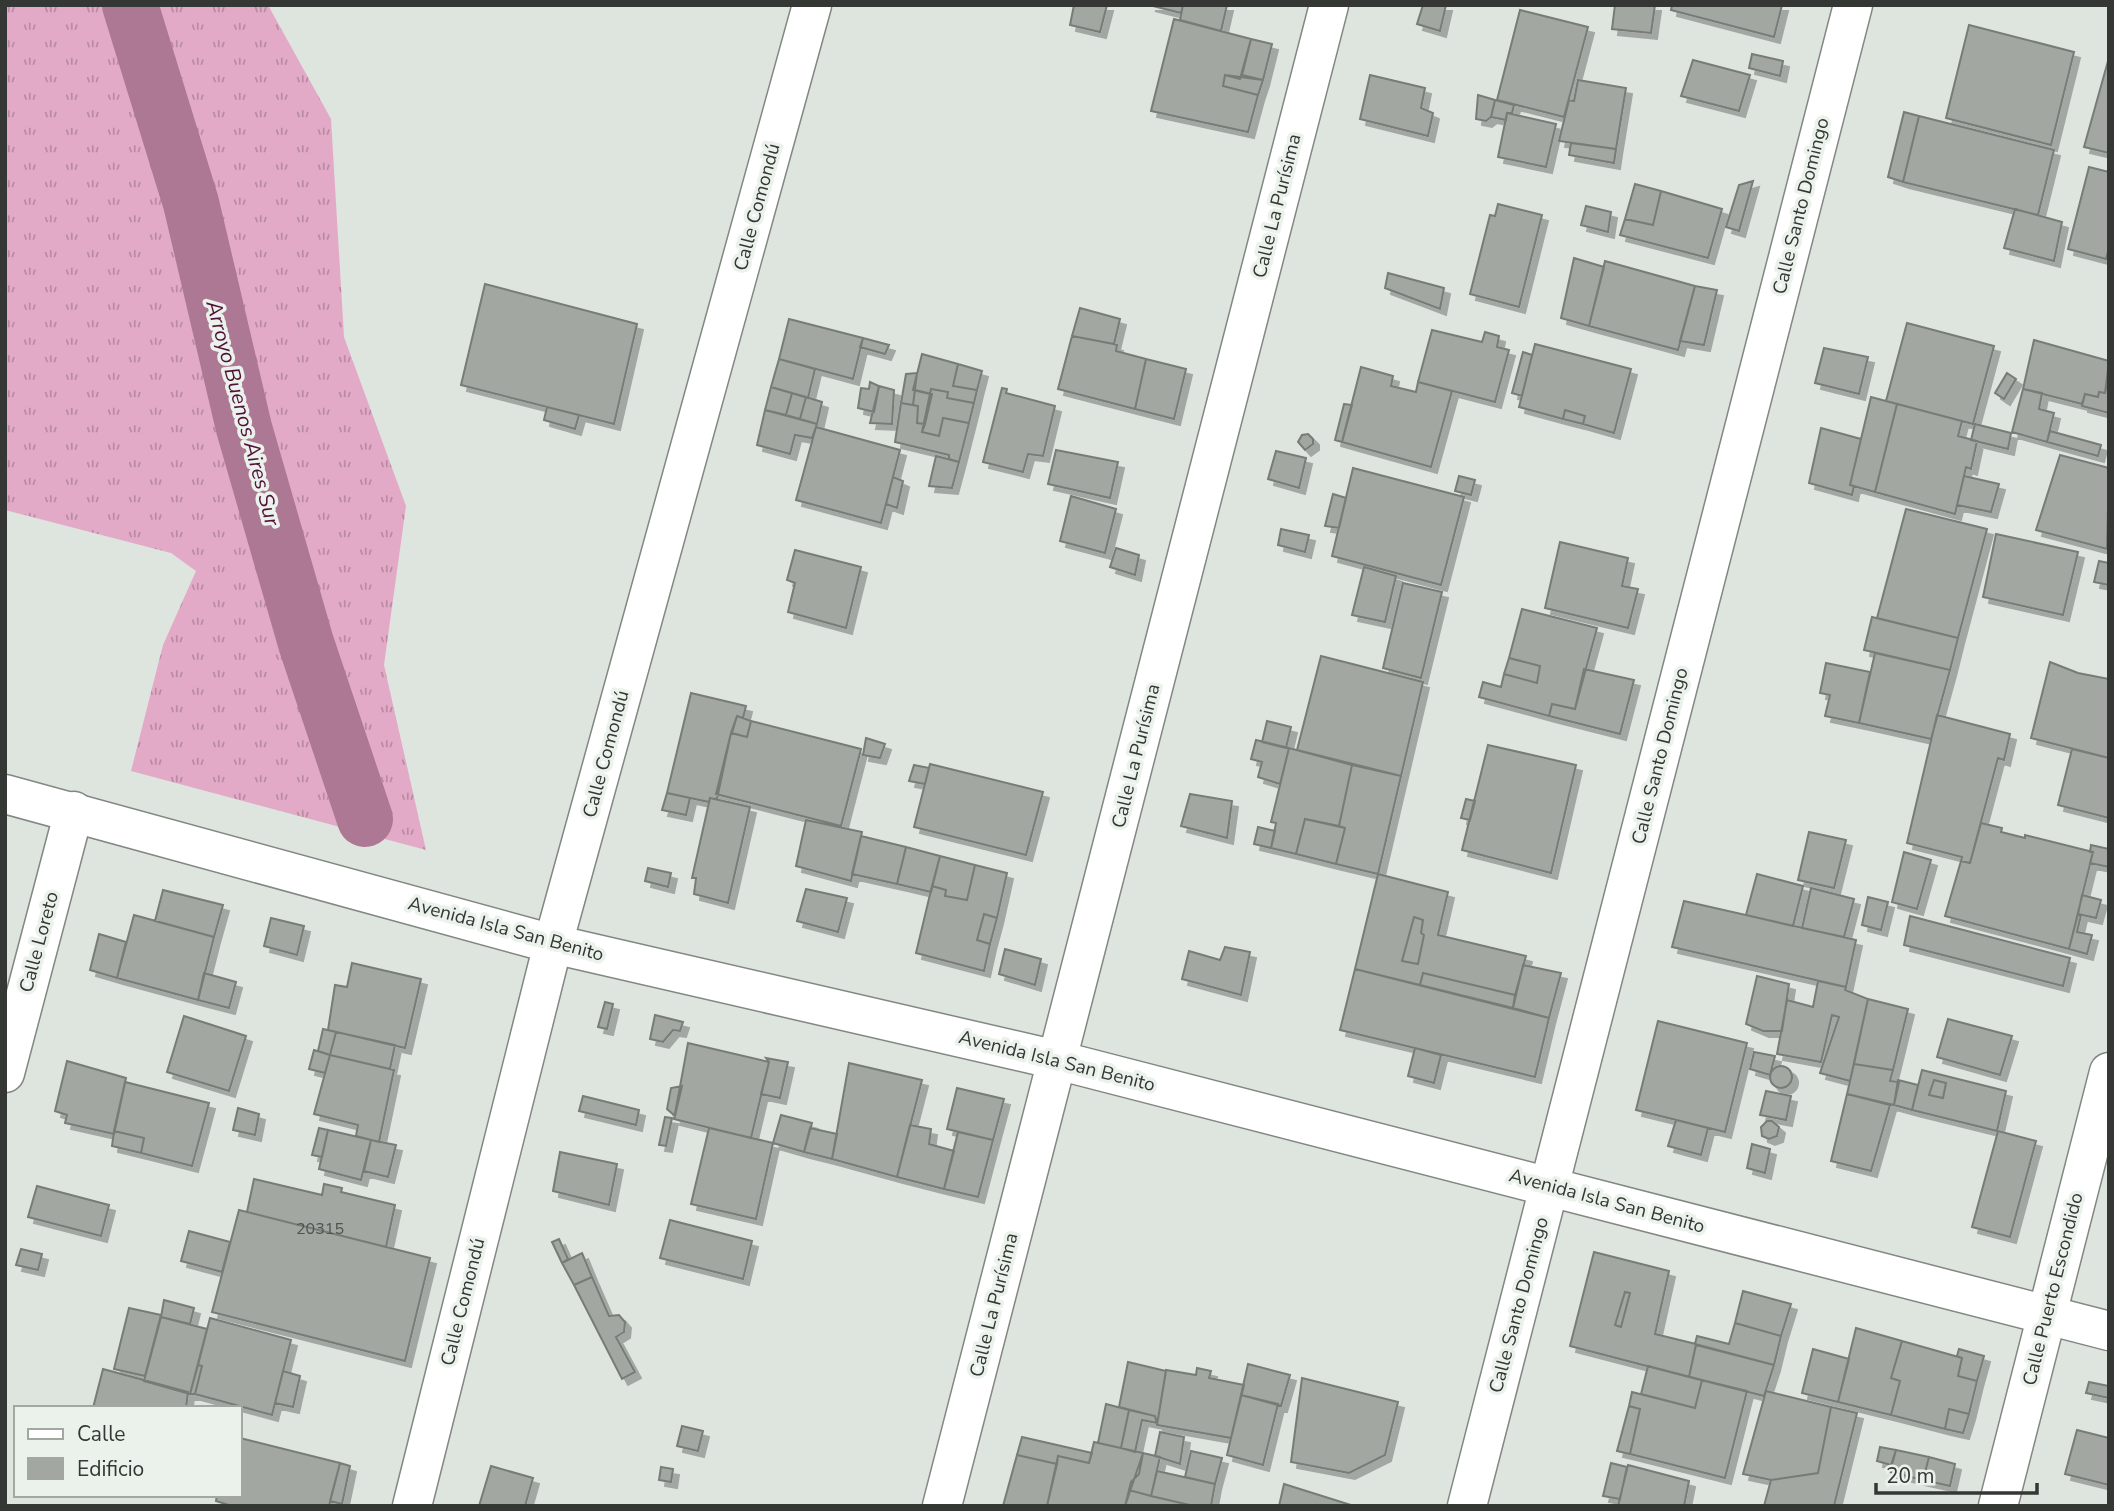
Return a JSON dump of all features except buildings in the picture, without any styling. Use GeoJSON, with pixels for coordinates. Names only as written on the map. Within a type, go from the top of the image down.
{"type":"FeatureCollection","features":[{"type":"Feature","properties":{"kind":"street","name":"Calle Comondú"},"geometry":{"type":"LineString","coordinates":[[412,1506],[553,944],[813,5]]}},
{"type":"Feature","properties":{"kind":"street","name":"Calle La Purísima"},"geometry":{"type":"LineString","coordinates":[[942,1506],[1329,5]]}},
{"type":"Feature","properties":{"kind":"street","name":"Calle Santo Domingo"},"geometry":{"type":"LineString","coordinates":[[1467,1506],[1853,5]]}},
{"type":"Feature","properties":{"kind":"street","name":"Avenida Isla San Benito"},"geometry":{"type":"LineString","coordinates":[[5,794],[553,944],[1057,1060],[2109,1331]]}},
{"type":"Feature","properties":{"kind":"street","name":"Calle Loreto"},"geometry":{"type":"LineString","coordinates":[[5,1073],[74,811]]}},
{"type":"Feature","properties":{"kind":"street","name":"Calle Puerto Escondido"},"geometry":{"type":"LineString","coordinates":[[1998,1506],[2109,1072]]}},
{"type":"Feature","properties":{"kind":"green space"},"geometry":{"type":"Polygon","coordinates":[[[5,5],[268,5],[331,119],[344,337],[406,506],[384,665],[426,850],[131,771],[163,645],[196,571],[171,553],[5,510],[5,5]]]}},
{"type":"Feature","properties":{"kind":"waterway","name":"Arroyo Buenos Aires Sur"},"geometry":{"type":"LineString","coordinates":[[130,5],[191,203],[244,428],[306,643],[365,819]]}}]}
